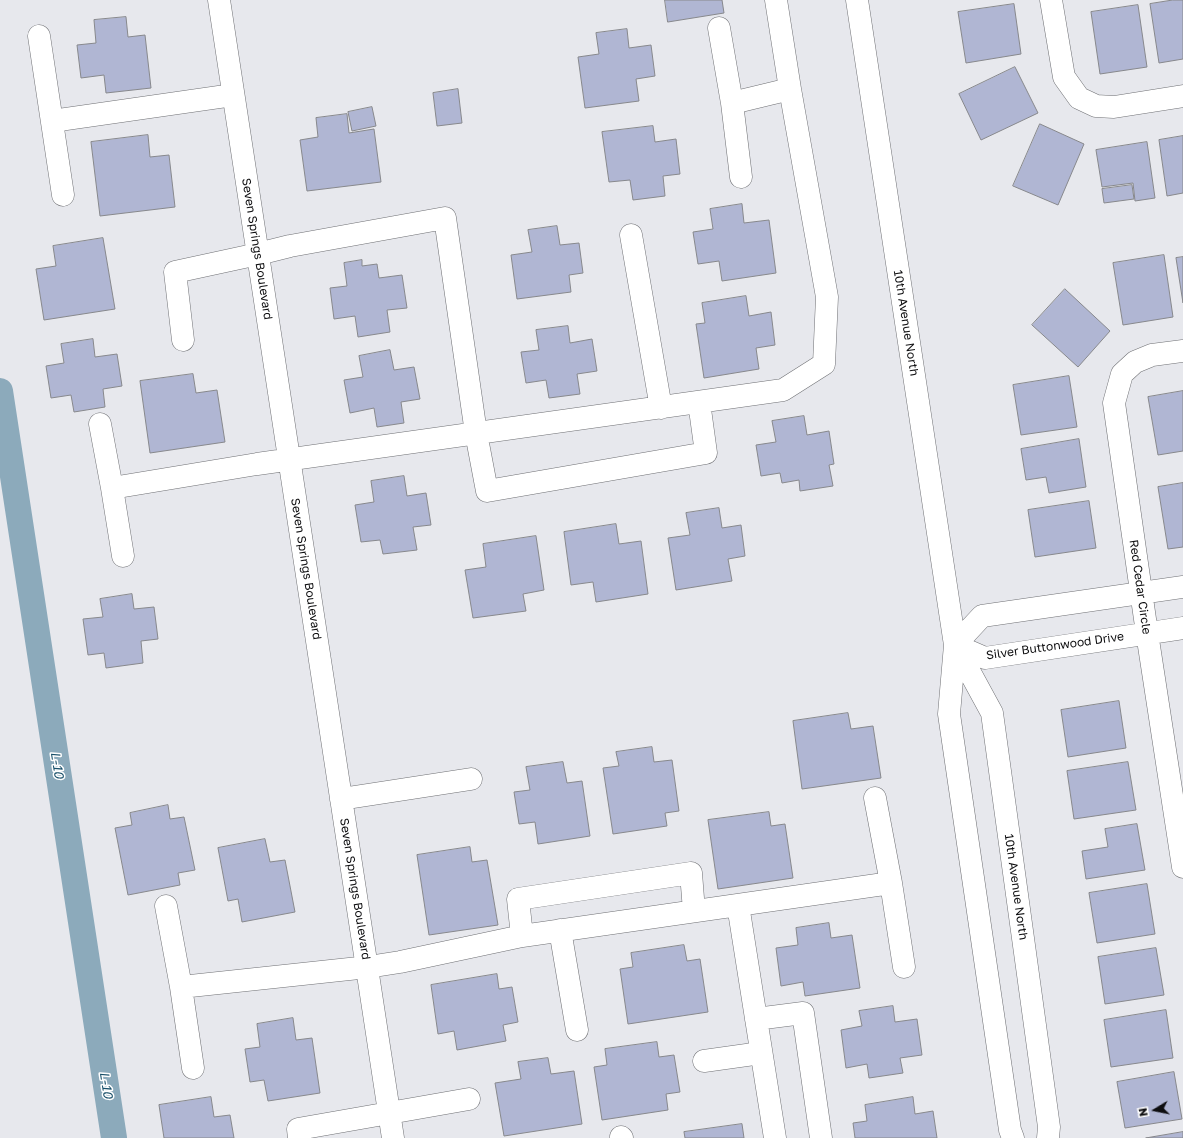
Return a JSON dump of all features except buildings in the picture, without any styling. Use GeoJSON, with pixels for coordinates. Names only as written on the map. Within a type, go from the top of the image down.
{"type":"FeatureCollection","features":[{"type":"Feature","properties":{"kind":"street","name":"Seven Springs Boulevard"},"geometry":{"type":"LineString","coordinates":[[219,0],[393,1138]]}},
{"type":"Feature","properties":{"kind":"street"},"geometry":{"type":"LineString","coordinates":[[112,488],[290,460],[783,390],[824,364],[827,297],[790,89],[776,0]]}},
{"type":"Feature","properties":{"kind":"street","name":"10th Avenue North"},"geometry":{"type":"LineString","coordinates":[[857,0],[955,645],[949,714],[1009,1122],[1013,1138]]}},
{"type":"Feature","properties":{"kind":"street"},"geometry":{"type":"LineString","coordinates":[[1051,0],[1064,77],[1079,98],[1096,106],[1114,107],[1183,96]]}},
{"type":"Feature","properties":{"kind":"street"},"geometry":{"type":"LineString","coordinates":[[719,28],[732,103],[741,177]]}},
{"type":"Feature","properties":{"kind":"street"},"geometry":{"type":"LineString","coordinates":[[39,36],[63,195]]}},
{"type":"Feature","properties":{"kind":"street"},"geometry":{"type":"LineString","coordinates":[[732,103],[790,89]]}},
{"type":"Feature","properties":{"kind":"street"},"geometry":{"type":"LineString","coordinates":[[52,121],[233,95]]}},
{"type":"Feature","properties":{"kind":"street"},"geometry":{"type":"LineString","coordinates":[[183,340],[175,272],[290,246],[445,218],[476,433],[487,491],[706,453],[699,402]]}},
{"type":"Feature","properties":{"kind":"street"},"geometry":{"type":"LineString","coordinates":[[631,235],[660,408]]}},
{"type":"Feature","properties":{"kind":"street","name":"Red Cedar Circle"},"geometry":{"type":"LineString","coordinates":[[1183,350],[1152,355],[1135,362],[1122,374],[1114,403],[1141,593],[1183,866]]}},
{"type":"Feature","properties":{"kind":"street"},"geometry":{"type":"LineString","coordinates":[[100,424],[123,556]]}},
{"type":"Feature","properties":{"kind":"street"},"geometry":{"type":"LineString","coordinates":[[955,645],[982,616],[1183,587]]}},
{"type":"Feature","properties":{"kind":"street","name":"Silver Buttonwood Drive"},"geometry":{"type":"LineString","coordinates":[[955,645],[985,658],[1183,628]]}},
{"type":"Feature","properties":{"kind":"street","name":"10th Avenue North"},"geometry":{"type":"LineString","coordinates":[[955,645],[992,713],[1049,1127],[1048,1138]]}},
{"type":"Feature","properties":{"kind":"street"},"geometry":{"type":"LineString","coordinates":[[341,799],[472,779]]}},
{"type":"Feature","properties":{"kind":"street"},"geometry":{"type":"LineString","coordinates":[[875,798],[891,883],[904,967]]}},
{"type":"Feature","properties":{"kind":"street"},"geometry":{"type":"LineString","coordinates":[[522,936],[518,899],[691,873],[694,911]]}},
{"type":"Feature","properties":{"kind":"street"},"geometry":{"type":"LineString","coordinates":[[181,987],[368,967],[400,962],[522,936],[891,883]]}},
{"type":"Feature","properties":{"kind":"street"},"geometry":{"type":"LineString","coordinates":[[738,905],[775,1138]]}},
{"type":"Feature","properties":{"kind":"street"},"geometry":{"type":"LineString","coordinates":[[166,906],[181,987],[193,1068]]}},
{"type":"Feature","properties":{"kind":"street"},"geometry":{"type":"LineString","coordinates":[[560,930],[577,1030]]}},
{"type":"Feature","properties":{"kind":"street"},"geometry":{"type":"LineString","coordinates":[[756,1019],[803,1013],[821,1138]]}},
{"type":"Feature","properties":{"kind":"street"},"geometry":{"type":"LineString","coordinates":[[704,1061],[761,1053]]}},
{"type":"Feature","properties":{"kind":"street"},"geometry":{"type":"LineString","coordinates":[[299,1138],[298,1129],[469,1099]]}},
{"type":"Feature","properties":{"kind":"waterway","name":"L-10"},"geometry":{"type":"LineString","coordinates":[[0,391],[114,1138]]}}]}
